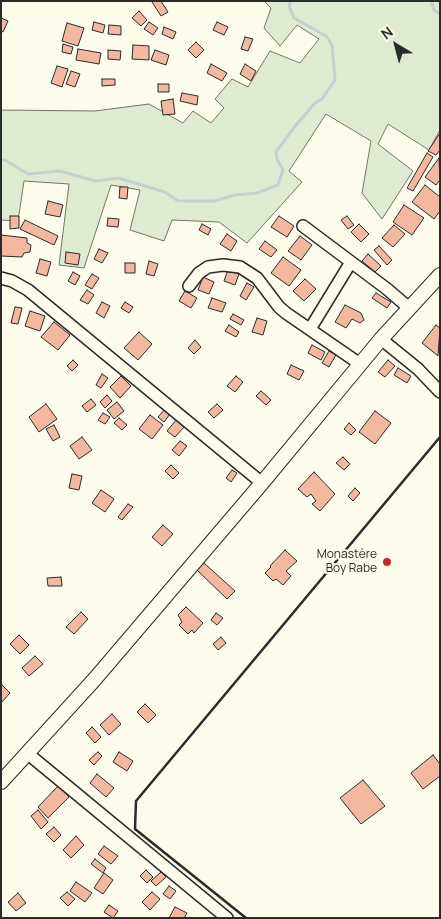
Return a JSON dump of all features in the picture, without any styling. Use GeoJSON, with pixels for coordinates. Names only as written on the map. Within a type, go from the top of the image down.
{"type":"FeatureCollection","features":[{"type":"Feature","properties":{"kind":"main road"},"geometry":{"type":"LineString","coordinates":[[1,782],[94,680],[262,483],[381,339],[440,275]]}},
{"type":"Feature","properties":{"kind":"street"},"geometry":{"type":"LineString","coordinates":[[303,226],[409,308]]}},
{"type":"Feature","properties":{"kind":"street"},"geometry":{"type":"LineString","coordinates":[[310,330],[351,262]]}},
{"type":"Feature","properties":{"kind":"street"},"geometry":{"type":"LineString","coordinates":[[188,286],[199,272],[208,267],[223,264],[240,267],[257,278],[279,307],[360,364]]}},
{"type":"Feature","properties":{"kind":"street"},"geometry":{"type":"LineString","coordinates":[[1,278],[12,281],[28,290],[262,483]]}},
{"type":"Feature","properties":{"kind":"street"},"geometry":{"type":"LineString","coordinates":[[381,339],[418,369],[440,392]]}},
{"type":"Feature","properties":{"kind":"street"},"geometry":{"type":"LineString","coordinates":[[27,753],[227,918]]}},
{"type":"Feature","properties":{"kind":"green space"},"geometry":{"type":"Polygon","coordinates":[[[264,1],[440,1],[440,130],[429,150],[388,124],[378,144],[413,171],[382,219],[362,193],[371,141],[326,114],[289,171],[302,182],[247,243],[219,222],[172,220],[164,241],[130,230],[140,190],[111,185],[84,268],[59,265],[69,184],[24,181],[18,221],[1,220],[1,110],[95,111],[149,104],[183,123],[193,111],[211,123],[224,108],[215,99],[232,79],[248,87],[270,51],[300,63],[319,39],[297,25],[280,46],[264,28],[271,8],[264,1]]]}},
{"type":"Feature","properties":{"kind":"building"},"geometry":{"type":"Polygon","coordinates":[[[153,1],[161,1],[168,12],[161,16],[153,1]]]}},
{"type":"Feature","properties":{"kind":"building"},"geometry":{"type":"Polygon","coordinates":[[[139,11],[147,20],[141,26],[132,18],[139,11]]]}},
{"type":"Feature","properties":{"kind":"building"},"geometry":{"type":"Polygon","coordinates":[[[1,18],[8,21],[3,32],[1,31],[1,18]]]}},
{"type":"Feature","properties":{"kind":"building"},"geometry":{"type":"Polygon","coordinates":[[[94,22],[105,25],[103,33],[92,30],[94,22]]]}},
{"type":"Feature","properties":{"kind":"building"},"geometry":{"type":"Polygon","coordinates":[[[149,22],[158,28],[153,35],[144,29],[149,22]]]}},
{"type":"Feature","properties":{"kind":"building"},"geometry":{"type":"Polygon","coordinates":[[[217,22],[228,27],[224,35],[213,30],[217,22]]]}},
{"type":"Feature","properties":{"kind":"building"},"geometry":{"type":"Polygon","coordinates":[[[67,23],[84,28],[78,46],[62,41],[67,23]]]}},
{"type":"Feature","properties":{"kind":"building"},"geometry":{"type":"Polygon","coordinates":[[[109,25],[121,26],[121,35],[108,34],[109,25]]]}},
{"type":"Feature","properties":{"kind":"building"},"geometry":{"type":"Polygon","coordinates":[[[164,27],[176,32],[173,39],[162,34],[164,27]]]}},
{"type":"Feature","properties":{"kind":"building"},"geometry":{"type":"Polygon","coordinates":[[[245,37],[253,39],[248,51],[241,49],[245,37]]]}},
{"type":"Feature","properties":{"kind":"building"},"geometry":{"type":"Polygon","coordinates":[[[196,42],[204,50],[196,58],[188,50],[196,42]]]}},
{"type":"Feature","properties":{"kind":"building"},"geometry":{"type":"Polygon","coordinates":[[[63,44],[73,47],[71,54],[62,52],[63,44]]]}},
{"type":"Feature","properties":{"kind":"building"},"geometry":{"type":"Polygon","coordinates":[[[133,45],[149,46],[149,60],[132,59],[133,45]]]}},
{"type":"Feature","properties":{"kind":"building"},"geometry":{"type":"Polygon","coordinates":[[[78,49],[101,53],[99,64],[76,60],[78,49]]]}},
{"type":"Feature","properties":{"kind":"building"},"geometry":{"type":"Polygon","coordinates":[[[108,50],[121,51],[120,60],[108,59],[108,50]]]}},
{"type":"Feature","properties":{"kind":"building"},"geometry":{"type":"Polygon","coordinates":[[[155,50],[169,55],[166,65],[151,60],[155,50]]]}},
{"type":"Feature","properties":{"kind":"building"},"geometry":{"type":"Polygon","coordinates":[[[211,64],[227,73],[222,81],[207,73],[211,64]]]}},
{"type":"Feature","properties":{"kind":"building"},"geometry":{"type":"Polygon","coordinates":[[[245,64],[256,71],[251,81],[240,74],[245,64]]]}},
{"type":"Feature","properties":{"kind":"building"},"geometry":{"type":"Polygon","coordinates":[[[57,66],[68,69],[62,87],[51,83],[57,66]]]}},
{"type":"Feature","properties":{"kind":"building"},"geometry":{"type":"Polygon","coordinates":[[[71,71],[80,74],[75,87],[66,84],[71,71]]]}},
{"type":"Feature","properties":{"kind":"building"},"geometry":{"type":"Polygon","coordinates":[[[102,79],[115,79],[115,85],[102,86],[102,79]]]}},
{"type":"Feature","properties":{"kind":"building"},"geometry":{"type":"Polygon","coordinates":[[[158,84],[169,84],[169,92],[158,92],[158,84]]]}},
{"type":"Feature","properties":{"kind":"building"},"geometry":{"type":"Polygon","coordinates":[[[182,93],[198,96],[197,105],[180,101],[182,93]]]}},
{"type":"Feature","properties":{"kind":"building"},"geometry":{"type":"Polygon","coordinates":[[[173,99],[175,114],[163,115],[161,101],[173,99]]]}},
{"type":"Feature","properties":{"kind":"building"},"geometry":{"type":"Polygon","coordinates":[[[440,133],[440,150],[436,155],[428,151],[440,133]]]}},
{"type":"Feature","properties":{"kind":"building"},"geometry":{"type":"Polygon","coordinates":[[[427,153],[433,157],[413,191],[407,188],[427,153]]]}},
{"type":"Feature","properties":{"kind":"building"},"geometry":{"type":"Polygon","coordinates":[[[439,158],[440,180],[436,185],[425,177],[439,158]]]}},
{"type":"Feature","properties":{"kind":"building"},"geometry":{"type":"Polygon","coordinates":[[[425,185],[440,197],[440,211],[434,219],[412,202],[425,185]]]}},
{"type":"Feature","properties":{"kind":"building"},"geometry":{"type":"Polygon","coordinates":[[[120,187],[128,187],[127,199],[119,198],[120,187]]]}},
{"type":"Feature","properties":{"kind":"building"},"geometry":{"type":"Polygon","coordinates":[[[48,201],[63,205],[60,217],[45,214],[48,201]]]}},
{"type":"Feature","properties":{"kind":"building"},"geometry":{"type":"Polygon","coordinates":[[[404,205],[424,218],[412,235],[393,222],[404,205]]]}},
{"type":"Feature","properties":{"kind":"building"},"geometry":{"type":"Polygon","coordinates":[[[10,216],[19,216],[19,228],[10,229],[10,216]]]}},
{"type":"Feature","properties":{"kind":"building"},"geometry":{"type":"Polygon","coordinates":[[[279,216],[294,226],[287,237],[271,227],[279,216]]]}},
{"type":"Feature","properties":{"kind":"building"},"geometry":{"type":"Polygon","coordinates":[[[347,216],[354,225],[348,229],[341,220],[347,216]]]}},
{"type":"Feature","properties":{"kind":"building"},"geometry":{"type":"Polygon","coordinates":[[[108,218],[119,219],[118,227],[107,226],[108,218]]]}},
{"type":"Feature","properties":{"kind":"building"},"geometry":{"type":"Polygon","coordinates":[[[25,220],[58,236],[54,245],[20,229],[25,220]]]}},
{"type":"Feature","properties":{"kind":"building"},"geometry":{"type":"Polygon","coordinates":[[[202,224],[211,229],[208,235],[199,230],[202,224]]]}},
{"type":"Feature","properties":{"kind":"building"},"geometry":{"type":"Polygon","coordinates":[[[359,224],[369,234],[361,242],[351,232],[359,224]]]}},
{"type":"Feature","properties":{"kind":"building"},"geometry":{"type":"Polygon","coordinates":[[[394,225],[405,234],[393,247],[382,238],[394,225]]]}},
{"type":"Feature","properties":{"kind":"building"},"geometry":{"type":"Polygon","coordinates":[[[227,234],[237,241],[231,251],[220,244],[227,234]]]}},
{"type":"Feature","properties":{"kind":"building"},"geometry":{"type":"Polygon","coordinates":[[[1,235],[27,238],[27,243],[31,245],[30,252],[24,253],[22,257],[1,256],[1,235]]]}},
{"type":"Feature","properties":{"kind":"building"},"geometry":{"type":"Polygon","coordinates":[[[300,236],[312,245],[301,260],[288,251],[300,236]]]}},
{"type":"Feature","properties":{"kind":"building"},"geometry":{"type":"Polygon","coordinates":[[[265,241],[277,250],[271,257],[259,249],[265,241]]]}},
{"type":"Feature","properties":{"kind":"building"},"geometry":{"type":"Polygon","coordinates":[[[379,246],[392,260],[387,265],[374,250],[379,246]]]}},
{"type":"Feature","properties":{"kind":"building"},"geometry":{"type":"Polygon","coordinates":[[[99,249],[108,253],[102,263],[94,259],[99,249]]]}},
{"type":"Feature","properties":{"kind":"building"},"geometry":{"type":"Polygon","coordinates":[[[66,252],[80,254],[78,265],[65,263],[66,252]]]}},
{"type":"Feature","properties":{"kind":"building"},"geometry":{"type":"Polygon","coordinates":[[[368,254],[381,266],[375,272],[362,261],[368,254]]]}},
{"type":"Feature","properties":{"kind":"building"},"geometry":{"type":"Polygon","coordinates":[[[283,257],[301,270],[289,286],[271,273],[283,257]]]}},
{"type":"Feature","properties":{"kind":"building"},"geometry":{"type":"Polygon","coordinates":[[[40,259],[51,262],[47,276],[36,273],[40,259]]]}},
{"type":"Feature","properties":{"kind":"building"},"geometry":{"type":"Polygon","coordinates":[[[149,261],[158,264],[154,276],[146,274],[149,261]]]}},
{"type":"Feature","properties":{"kind":"building"},"geometry":{"type":"Polygon","coordinates":[[[125,263],[135,263],[135,273],[125,273],[125,263]]]}},
{"type":"Feature","properties":{"kind":"building"},"geometry":{"type":"Polygon","coordinates":[[[228,270],[239,274],[235,285],[224,281],[228,270]]]}},
{"type":"Feature","properties":{"kind":"building"},"geometry":{"type":"Polygon","coordinates":[[[73,272],[80,276],[75,285],[68,281],[73,272]]]}},
{"type":"Feature","properties":{"kind":"building"},"geometry":{"type":"Polygon","coordinates":[[[92,274],[99,278],[92,289],[85,285],[92,274]]]}},
{"type":"Feature","properties":{"kind":"building"},"geometry":{"type":"Polygon","coordinates":[[[203,277],[214,282],[209,294],[198,290],[203,277]]]}},
{"type":"Feature","properties":{"kind":"building"},"geometry":{"type":"Polygon","coordinates":[[[305,279],[316,289],[304,301],[293,291],[305,279]]]}},
{"type":"Feature","properties":{"kind":"building"},"geometry":{"type":"Polygon","coordinates":[[[247,283],[254,287],[246,300],[240,296],[247,283]]]}},
{"type":"Feature","properties":{"kind":"building"},"geometry":{"type":"Polygon","coordinates":[[[87,290],[94,295],[88,304],[80,300],[87,290]]]}},
{"type":"Feature","properties":{"kind":"building"},"geometry":{"type":"Polygon","coordinates":[[[185,291],[197,298],[191,308],[179,301],[185,291]]]}},
{"type":"Feature","properties":{"kind":"building"},"geometry":{"type":"Polygon","coordinates":[[[376,293],[391,302],[387,308],[372,298],[376,293]]]}},
{"type":"Feature","properties":{"kind":"building"},"geometry":{"type":"Polygon","coordinates":[[[212,298],[226,303],[222,312],[208,308],[212,298]]]}},
{"type":"Feature","properties":{"kind":"building"},"geometry":{"type":"Polygon","coordinates":[[[102,302],[110,306],[104,318],[96,313],[102,302]]]}},
{"type":"Feature","properties":{"kind":"building"},"geometry":{"type":"Polygon","coordinates":[[[125,302],[133,307],[129,313],[121,308],[125,302]]]}},
{"type":"Feature","properties":{"kind":"building"},"geometry":{"type":"Polygon","coordinates":[[[345,305],[361,313],[364,320],[360,323],[352,319],[346,328],[335,322],[345,305]]]}},
{"type":"Feature","properties":{"kind":"building"},"geometry":{"type":"Polygon","coordinates":[[[15,307],[22,308],[18,324],[11,323],[15,307]]]}},
{"type":"Feature","properties":{"kind":"building"},"geometry":{"type":"Polygon","coordinates":[[[30,311],[45,316],[40,331],[25,326],[30,311]]]}},
{"type":"Feature","properties":{"kind":"building"},"geometry":{"type":"Polygon","coordinates":[[[233,314],[244,320],[241,325],[230,319],[233,314]]]}},
{"type":"Feature","properties":{"kind":"building"},"geometry":{"type":"Polygon","coordinates":[[[257,318],[267,321],[263,335],[252,332],[257,318]]]}},
{"type":"Feature","properties":{"kind":"building"},"geometry":{"type":"Polygon","coordinates":[[[54,322],[70,335],[58,350],[41,337],[54,322]]]}},
{"type":"Feature","properties":{"kind":"building"},"geometry":{"type":"Polygon","coordinates":[[[229,325],[239,332],[236,337],[225,331],[229,325]]]}},
{"type":"Feature","properties":{"kind":"building"},"geometry":{"type":"Polygon","coordinates":[[[436,325],[440,328],[438,356],[422,343],[436,325]]]}},
{"type":"Feature","properties":{"kind":"building"},"geometry":{"type":"Polygon","coordinates":[[[139,332],[152,344],[138,360],[124,348],[139,332]]]}},
{"type":"Feature","properties":{"kind":"building"},"geometry":{"type":"Polygon","coordinates":[[[195,340],[201,347],[194,354],[188,348],[195,340]]]}},
{"type":"Feature","properties":{"kind":"building"},"geometry":{"type":"Polygon","coordinates":[[[312,345],[325,352],[321,360],[308,353],[312,345]]]}},
{"type":"Feature","properties":{"kind":"building"},"geometry":{"type":"Polygon","coordinates":[[[329,351],[336,355],[329,367],[322,363],[329,351]]]}},
{"type":"Feature","properties":{"kind":"building"},"geometry":{"type":"Polygon","coordinates":[[[73,360],[78,365],[72,371],[67,366],[73,360]]]}},
{"type":"Feature","properties":{"kind":"building"},"geometry":{"type":"Polygon","coordinates":[[[388,360],[395,366],[385,377],[378,372],[388,360]]]}},
{"type":"Feature","properties":{"kind":"building"},"geometry":{"type":"Polygon","coordinates":[[[291,365],[304,371],[299,380],[287,374],[291,365]]]}},
{"type":"Feature","properties":{"kind":"building"},"geometry":{"type":"Polygon","coordinates":[[[398,368],[411,376],[407,383],[394,375],[398,368]]]}},
{"type":"Feature","properties":{"kind":"building"},"geometry":{"type":"Polygon","coordinates":[[[102,374],[108,378],[101,388],[96,385],[102,374]]]}},
{"type":"Feature","properties":{"kind":"building"},"geometry":{"type":"Polygon","coordinates":[[[121,376],[131,386],[120,398],[110,387],[121,376]]]}},
{"type":"Feature","properties":{"kind":"building"},"geometry":{"type":"Polygon","coordinates":[[[236,376],[243,382],[235,392],[227,386],[236,376]]]}},
{"type":"Feature","properties":{"kind":"building"},"geometry":{"type":"Polygon","coordinates":[[[261,391],[271,400],[266,405],[256,396],[261,391]]]}},
{"type":"Feature","properties":{"kind":"building"},"geometry":{"type":"Polygon","coordinates":[[[107,395],[112,401],[105,408],[100,402],[107,395]]]}},
{"type":"Feature","properties":{"kind":"building"},"geometry":{"type":"Polygon","coordinates":[[[91,399],[96,405],[87,412],[82,406],[91,399]]]}},
{"type":"Feature","properties":{"kind":"building"},"geometry":{"type":"Polygon","coordinates":[[[117,402],[124,411],[114,419],[107,410],[117,402]]]}},
{"type":"Feature","properties":{"kind":"building"},"geometry":{"type":"Polygon","coordinates":[[[46,404],[57,419],[39,432],[29,417],[46,404]]]}},
{"type":"Feature","properties":{"kind":"building"},"geometry":{"type":"Polygon","coordinates":[[[217,404],[223,410],[214,418],[208,412],[217,404]]]}},
{"type":"Feature","properties":{"kind":"building"},"geometry":{"type":"Polygon","coordinates":[[[165,409],[170,414],[164,422],[158,417],[165,409]]]}},
{"type":"Feature","properties":{"kind":"building"},"geometry":{"type":"Polygon","coordinates":[[[375,411],[391,423],[375,444],[359,432],[375,411]]]}},
{"type":"Feature","properties":{"kind":"building"},"geometry":{"type":"Polygon","coordinates":[[[103,413],[110,417],[105,424],[98,420],[103,413]]]}},
{"type":"Feature","properties":{"kind":"building"},"geometry":{"type":"Polygon","coordinates":[[[150,415],[163,425],[152,439],[139,429],[150,415]]]}},
{"type":"Feature","properties":{"kind":"building"},"geometry":{"type":"Polygon","coordinates":[[[119,418],[127,425],[122,430],[114,423],[119,418]]]}},
{"type":"Feature","properties":{"kind":"building"},"geometry":{"type":"Polygon","coordinates":[[[177,419],[185,426],[175,437],[167,431],[177,419]]]}},
{"type":"Feature","properties":{"kind":"building"},"geometry":{"type":"Polygon","coordinates":[[[349,423],[356,430],[351,435],[344,429],[349,423]]]}},
{"type":"Feature","properties":{"kind":"building"},"geometry":{"type":"Polygon","coordinates":[[[54,425],[60,437],[53,441],[46,429],[54,425]]]}},
{"type":"Feature","properties":{"kind":"building"},"geometry":{"type":"Polygon","coordinates":[[[82,437],[92,450],[79,459],[70,446],[82,437]]]}},
{"type":"Feature","properties":{"kind":"building"},"geometry":{"type":"Polygon","coordinates":[[[180,441],[187,446],[179,456],[172,450],[180,441]]]}},
{"type":"Feature","properties":{"kind":"building"},"geometry":{"type":"Polygon","coordinates":[[[343,457],[350,464],[344,470],[336,463],[343,457]]]}},
{"type":"Feature","properties":{"kind":"building"},"geometry":{"type":"Polygon","coordinates":[[[171,465],[179,473],[173,479],[165,471],[171,465]]]}},
{"type":"Feature","properties":{"kind":"building"},"geometry":{"type":"Polygon","coordinates":[[[232,470],[237,473],[231,482],[226,478],[232,470]]]}},
{"type":"Feature","properties":{"kind":"building"},"geometry":{"type":"Polygon","coordinates":[[[314,472],[335,494],[320,511],[312,504],[316,501],[311,494],[307,497],[298,489],[314,472]]]}},
{"type":"Feature","properties":{"kind":"building"},"geometry":{"type":"Polygon","coordinates":[[[72,474],[82,476],[79,490],[69,488],[72,474]]]}},
{"type":"Feature","properties":{"kind":"building"},"geometry":{"type":"Polygon","coordinates":[[[355,488],[360,493],[353,501],[348,496],[355,488]]]}},
{"type":"Feature","properties":{"kind":"building"},"geometry":{"type":"Polygon","coordinates":[[[101,490],[114,499],[105,512],[92,503],[101,490]]]}},
{"type":"Feature","properties":{"kind":"building"},"geometry":{"type":"Polygon","coordinates":[[[128,504],[133,507],[122,520],[118,517],[128,504]]]}},
{"type":"Feature","properties":{"kind":"building"},"geometry":{"type":"Polygon","coordinates":[[[163,525],[173,534],[162,546],[152,537],[163,525]]]}},
{"type":"Feature","properties":{"kind":"building"},"geometry":{"type":"Polygon","coordinates":[[[285,550],[297,561],[286,571],[291,576],[283,585],[276,579],[273,581],[265,573],[285,550]]]}},
{"type":"Feature","properties":{"kind":"building"},"geometry":{"type":"Polygon","coordinates":[[[204,563],[235,591],[227,599],[197,570],[204,563]]]}},
{"type":"Feature","properties":{"kind":"building"},"geometry":{"type":"Polygon","coordinates":[[[61,577],[62,586],[48,586],[47,578],[61,577]]]}},
{"type":"Feature","properties":{"kind":"building"},"geometry":{"type":"Polygon","coordinates":[[[186,607],[203,623],[194,633],[192,630],[188,634],[179,625],[182,622],[178,615],[186,607]]]}},
{"type":"Feature","properties":{"kind":"building"},"geometry":{"type":"Polygon","coordinates":[[[81,612],[88,619],[74,634],[66,627],[81,612]]]}},
{"type":"Feature","properties":{"kind":"building"},"geometry":{"type":"Polygon","coordinates":[[[216,613],[223,618],[217,625],[211,620],[216,613]]]}},
{"type":"Feature","properties":{"kind":"building"},"geometry":{"type":"Polygon","coordinates":[[[19,635],[29,645],[20,654],[10,644],[19,635]]]}},
{"type":"Feature","properties":{"kind":"building"},"geometry":{"type":"Polygon","coordinates":[[[221,637],[226,643],[218,650],[213,644],[221,637]]]}},
{"type":"Feature","properties":{"kind":"building"},"geometry":{"type":"Polygon","coordinates":[[[35,656],[43,664],[29,676],[22,668],[35,656]]]}},
{"type":"Feature","properties":{"kind":"building"},"geometry":{"type":"Polygon","coordinates":[[[1,686],[10,693],[1,703],[1,686]]]}},
{"type":"Feature","properties":{"kind":"building"},"geometry":{"type":"Polygon","coordinates":[[[145,704],[156,715],[148,723],[137,712],[145,704]]]}},
{"type":"Feature","properties":{"kind":"building"},"geometry":{"type":"Polygon","coordinates":[[[112,714],[121,724],[109,735],[100,725],[112,714]]]}},
{"type":"Feature","properties":{"kind":"building"},"geometry":{"type":"Polygon","coordinates":[[[92,727],[101,737],[95,743],[86,733],[92,727]]]}},
{"type":"Feature","properties":{"kind":"building"},"geometry":{"type":"Polygon","coordinates":[[[98,752],[102,756],[94,765],[89,760],[98,752]]]}},
{"type":"Feature","properties":{"kind":"building"},"geometry":{"type":"Polygon","coordinates":[[[119,752],[133,761],[127,771],[113,762],[119,752]]]}},
{"type":"Feature","properties":{"kind":"building"},"geometry":{"type":"Polygon","coordinates":[[[433,755],[440,764],[440,776],[423,789],[411,773],[433,755]]]}},
{"type":"Feature","properties":{"kind":"building"},"geometry":{"type":"Polygon","coordinates":[[[97,774],[114,788],[106,797],[90,783],[97,774]]]}},
{"type":"Feature","properties":{"kind":"building"},"geometry":{"type":"Polygon","coordinates":[[[363,780],[385,806],[361,824],[340,798],[363,780]]]}},
{"type":"Feature","properties":{"kind":"building"},"geometry":{"type":"Polygon","coordinates":[[[58,786],[69,797],[48,818],[38,807],[58,786]]]}},
{"type":"Feature","properties":{"kind":"building"},"geometry":{"type":"Polygon","coordinates":[[[38,810],[48,822],[41,829],[31,816],[38,810]]]}},
{"type":"Feature","properties":{"kind":"building"},"geometry":{"type":"Polygon","coordinates":[[[54,827],[61,835],[54,842],[46,834],[54,827]]]}},
{"type":"Feature","properties":{"kind":"building"},"geometry":{"type":"Polygon","coordinates":[[[76,836],[84,845],[71,858],[63,850],[76,836]]]}},
{"type":"Feature","properties":{"kind":"building"},"geometry":{"type":"Polygon","coordinates":[[[104,846],[118,856],[111,864],[98,854],[104,846]]]}},
{"type":"Feature","properties":{"kind":"building"},"geometry":{"type":"Polygon","coordinates":[[[95,859],[106,868],[103,873],[91,864],[95,859]]]}},
{"type":"Feature","properties":{"kind":"building"},"geometry":{"type":"Polygon","coordinates":[[[146,870],[153,877],[147,883],[140,876],[146,870]]]}},
{"type":"Feature","properties":{"kind":"building"},"geometry":{"type":"Polygon","coordinates":[[[161,872],[166,877],[156,886],[151,881],[161,872]]]}},
{"type":"Feature","properties":{"kind":"building"},"geometry":{"type":"Polygon","coordinates":[[[104,873],[113,880],[103,894],[94,888],[104,873]]]}},
{"type":"Feature","properties":{"kind":"building"},"geometry":{"type":"Polygon","coordinates":[[[76,882],[92,893],[85,902],[70,891],[76,882]]]}},
{"type":"Feature","properties":{"kind":"building"},"geometry":{"type":"Polygon","coordinates":[[[169,886],[176,891],[170,899],[163,894],[169,886]]]}},
{"type":"Feature","properties":{"kind":"building"},"geometry":{"type":"Polygon","coordinates":[[[67,892],[75,899],[68,906],[60,898],[67,892]]]}},
{"type":"Feature","properties":{"kind":"building"},"geometry":{"type":"Polygon","coordinates":[[[152,892],[160,899],[150,910],[142,902],[152,892]]]}},
{"type":"Feature","properties":{"kind":"building"},"geometry":{"type":"Polygon","coordinates":[[[18,893],[26,903],[16,911],[8,902],[18,893]]]}},
{"type":"Feature","properties":{"kind":"building"},"geometry":{"type":"Polygon","coordinates":[[[109,905],[118,911],[113,918],[104,912],[109,905]]]}},
{"type":"Feature","properties":{"kind":"building"},"geometry":{"type":"Polygon","coordinates":[[[175,907],[187,913],[184,918],[169,918],[175,907]]]}},
{"type":"Feature","properties":{"kind":"waterway"},"geometry":{"type":"LineString","coordinates":[[1,160],[5,160],[28,174],[59,171],[96,181],[118,178],[165,192],[178,201],[214,201],[235,195],[257,193],[278,185],[283,170],[277,159],[276,152],[315,103],[322,99],[335,80],[332,45],[326,36],[294,18],[289,6],[291,1]]}},
{"type":"Feature","properties":{"kind":"waterway"},"geometry":{"type":"LineString","coordinates":[[431,1],[434,10],[440,14]]}},
{"type":"Feature","properties":{"kind":"wall"},"geometry":{"type":"LineString","coordinates":[[246,918],[135,829],[136,801],[440,437]]}},
{"type":"Feature","properties":{"kind":"place","name":"Monastère Boy Rabe"},"geometry":{"type":"Point","coordinates":[387,562]}}]}
